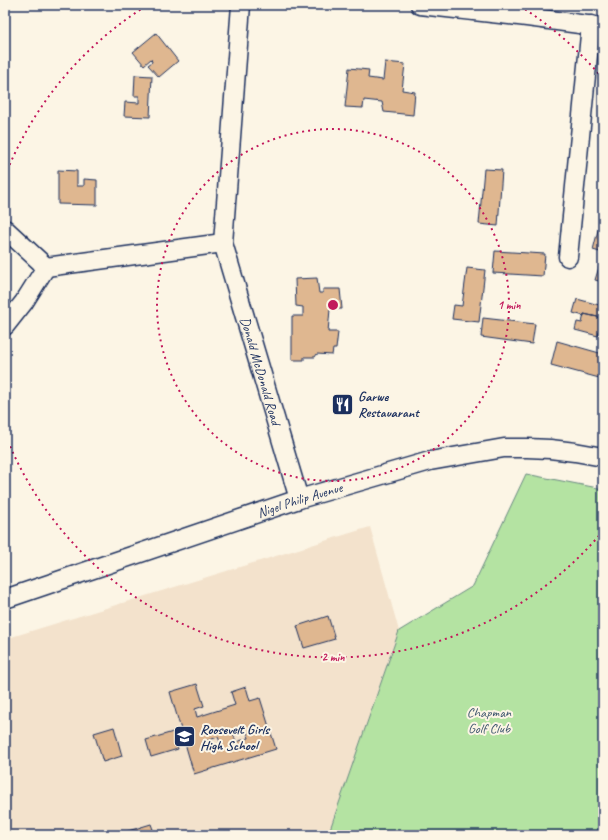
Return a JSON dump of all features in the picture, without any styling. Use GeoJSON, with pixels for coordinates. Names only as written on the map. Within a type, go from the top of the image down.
{"type":"FeatureCollection","features":[{"type":"Feature","properties":{"kind":"street","name":"Donald McDonald Road"},"geometry":{"type":"LineString","coordinates":[[241,5],[223,243],[299,499]]}},
{"type":"Feature","properties":{"kind":"street"},"geometry":{"type":"LineString","coordinates":[[420,5],[527,11],[597,26],[568,257]]}},
{"type":"Feature","properties":{"kind":"street"},"geometry":{"type":"LineString","coordinates":[[5,229],[46,267]]}},
{"type":"Feature","properties":{"kind":"street"},"geometry":{"type":"LineString","coordinates":[[46,267],[223,243]]}},
{"type":"Feature","properties":{"kind":"street"},"geometry":{"type":"LineString","coordinates":[[5,326],[24,302],[46,267]]}},
{"type":"Feature","properties":{"kind":"street","name":"Nigel Philip Avenue"},"geometry":{"type":"LineString","coordinates":[[5,599],[299,499],[430,461],[504,448],[550,449],[603,457]]}},
{"type":"Feature","properties":{"kind":"shaded area","name":"Roosevelt Girls High School"},"geometry":{"type":"Polygon","coordinates":[[[370,527],[399,631],[328,835],[5,835],[5,639],[370,527]]]}},
{"type":"Feature","properties":{"kind":"green space","name":"Chapman Golf Club"},"geometry":{"type":"Polygon","coordinates":[[[526,474],[603,489],[603,835],[328,835],[399,631],[473,586],[526,474]]]}},
{"type":"Feature","properties":{"kind":"building"},"geometry":{"type":"Polygon","coordinates":[[[156,33],[178,61],[159,77],[148,65],[152,62],[151,59],[144,65],[133,52],[156,33]]]}},
{"type":"Feature","properties":{"kind":"building"},"geometry":{"type":"Polygon","coordinates":[[[385,62],[405,64],[402,90],[415,92],[413,115],[384,112],[382,102],[364,100],[363,108],[345,107],[349,68],[369,70],[368,78],[383,80],[385,62]]]}},
{"type":"Feature","properties":{"kind":"building"},"geometry":{"type":"Polygon","coordinates":[[[135,75],[152,76],[150,117],[124,116],[125,102],[139,103],[139,96],[134,96],[135,75]]]}},
{"type":"Feature","properties":{"kind":"building"},"geometry":{"type":"Polygon","coordinates":[[[484,169],[502,170],[498,226],[479,224],[484,169]]]}},
{"type":"Feature","properties":{"kind":"building"},"geometry":{"type":"Polygon","coordinates":[[[58,170],[77,171],[77,186],[84,186],[84,179],[97,180],[97,205],[58,204],[58,170]]]}},
{"type":"Feature","properties":{"kind":"building"},"geometry":{"type":"Polygon","coordinates":[[[599,226],[603,227],[603,253],[593,250],[599,226]]]}},
{"type":"Feature","properties":{"kind":"building"},"geometry":{"type":"Polygon","coordinates":[[[495,251],[545,254],[543,276],[493,273],[495,251]]]}},
{"type":"Feature","properties":{"kind":"building"},"geometry":{"type":"Polygon","coordinates":[[[600,264],[603,265],[603,282],[595,280],[600,264]]]}},
{"type":"Feature","properties":{"kind":"building"},"geometry":{"type":"Polygon","coordinates":[[[467,268],[485,270],[479,322],[452,319],[454,305],[462,306],[467,268]]]}},
{"type":"Feature","properties":{"kind":"building"},"geometry":{"type":"Polygon","coordinates":[[[317,278],[319,293],[323,293],[323,289],[340,289],[342,309],[330,309],[328,332],[338,332],[336,349],[333,349],[332,355],[317,354],[315,357],[304,357],[304,360],[292,360],[292,316],[303,316],[303,307],[296,306],[295,279],[317,278]]]}},
{"type":"Feature","properties":{"kind":"building"},"geometry":{"type":"Polygon","coordinates":[[[577,299],[603,306],[603,322],[601,322],[602,318],[573,313],[577,299]]]}},
{"type":"Feature","properties":{"kind":"building"},"geometry":{"type":"Polygon","coordinates":[[[584,314],[602,318],[598,336],[575,330],[577,322],[582,323],[584,314]]]}},
{"type":"Feature","properties":{"kind":"building"},"geometry":{"type":"Polygon","coordinates":[[[483,318],[535,324],[532,344],[481,337],[483,318]]]}},
{"type":"Feature","properties":{"kind":"building"},"geometry":{"type":"Polygon","coordinates":[[[557,341],[603,354],[603,379],[551,365],[557,341]]]}},
{"type":"Feature","properties":{"kind":"building"},"geometry":{"type":"Polygon","coordinates":[[[328,616],[335,639],[304,648],[297,626],[328,616]]]}},
{"type":"Feature","properties":{"kind":"building"},"geometry":{"type":"Polygon","coordinates":[[[197,684],[204,706],[195,709],[197,717],[235,705],[231,692],[246,687],[250,701],[260,698],[276,749],[194,774],[170,692],[197,684]],[[246,729],[233,733],[236,742],[249,738],[246,729]],[[218,737],[206,741],[209,750],[222,746],[218,737]]]}},
{"type":"Feature","properties":{"kind":"building"},"geometry":{"type":"Polygon","coordinates":[[[114,727],[122,756],[103,762],[94,733],[114,727]]]}},
{"type":"Feature","properties":{"kind":"building"},"geometry":{"type":"Polygon","coordinates":[[[173,732],[178,749],[151,757],[146,740],[173,732]]]}},
{"type":"Feature","properties":{"kind":"building"},"geometry":{"type":"Polygon","coordinates":[[[151,824],[155,835],[115,835],[151,824]]]}},
{"type":"Feature","properties":{"kind":"place","name":"Garwe Restauarant"},"geometry":{"type":"Point","coordinates":[342,404]}},
{"type":"Feature","properties":{"kind":"place","name":"Roosevelt Girls High School"},"geometry":{"type":"Point","coordinates":[184,737]}}]}
